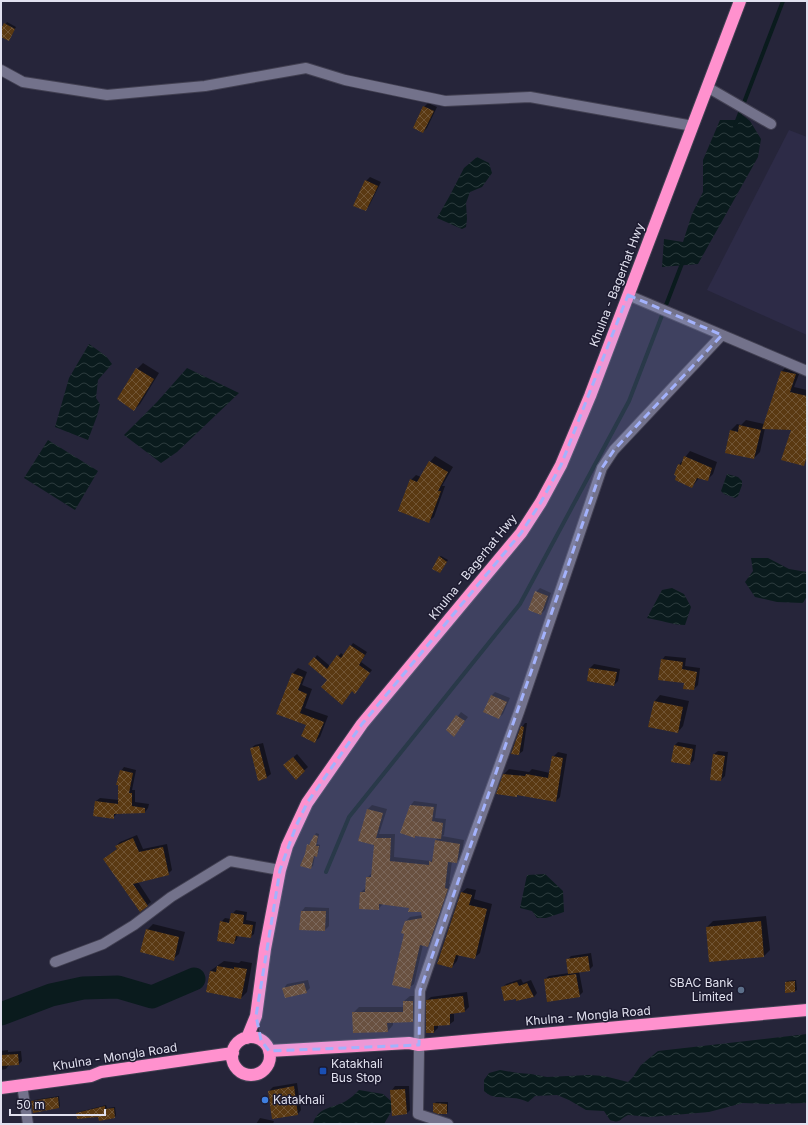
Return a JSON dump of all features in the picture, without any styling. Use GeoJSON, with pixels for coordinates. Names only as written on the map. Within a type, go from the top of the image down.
{"type":"FeatureCollection","features":[{"type":"Feature","properties":{"kind":"highway","name":"Khulna - Bagerhat Hwy"},"geometry":{"type":"LineString","coordinates":[[256,1016],[265,949],[280,870],[287,846],[307,803],[362,724],[521,533],[562,465],[590,396],[740,1]]}},
{"type":"Feature","properties":{"kind":"highway","name":"Khulna - Mongla Road"},"geometry":{"type":"LineString","coordinates":[[270,1055],[409,1043],[419,1045],[807,1010]]}},
{"type":"Feature","properties":{"kind":"highway"},"geometry":{"type":"LineString","coordinates":[[247,1038],[256,1016]]}},
{"type":"Feature","properties":{"kind":"highway"},"geometry":{"type":"LineString","coordinates":[[256,1016],[261,1040]]}},
{"type":"Feature","properties":{"kind":"highway"},"geometry":{"type":"LineString","coordinates":[[247,1038],[261,1040],[266,1044],[270,1055],[266,1067],[260,1073],[250,1075],[243,1073],[238,1069],[233,1058],[235,1046],[240,1041],[247,1038]]}},
{"type":"Feature","properties":{"kind":"highway","name":"Khulna - Mongla Road"},"geometry":{"type":"LineString","coordinates":[[1,1088],[91,1076],[100,1072],[233,1058]]}},
{"type":"Feature","properties":{"kind":"street"},"geometry":{"type":"LineString","coordinates":[[1,70],[23,82],[107,95],[205,86],[306,68],[345,80],[445,101],[530,97],[693,126]]}},
{"type":"Feature","properties":{"kind":"street"},"geometry":{"type":"LineString","coordinates":[[707,87],[771,124]]}},
{"type":"Feature","properties":{"kind":"street"},"geometry":{"type":"LineString","coordinates":[[628,295],[807,371]]}},
{"type":"Feature","properties":{"kind":"street"},"geometry":{"type":"LineString","coordinates":[[448,1124],[418,1119],[420,991],[459,877],[519,712],[602,468],[614,450],[722,335]]}},
{"type":"Feature","properties":{"kind":"street"},"geometry":{"type":"LineString","coordinates":[[55,962],[103,944],[134,925],[170,897],[230,861],[280,870]]}},
{"type":"Feature","properties":{"kind":"street"},"geometry":{"type":"LineString","coordinates":[[22,1085],[28,1124]]}},
{"type":"Feature","properties":{"kind":"highlighted area"},"geometry":{"type":"Polygon","coordinates":[[[628,295],[722,335],[614,450],[602,468],[420,991],[419,1045],[269,1051],[261,1040],[256,1016],[280,870],[296,826],[307,803],[362,724],[521,533],[541,502],[561,465],[628,295]]]}},
{"type":"Feature","properties":{"kind":"shaded area"},"geometry":{"type":"Polygon","coordinates":[[[789,130],[807,137],[807,335],[707,290],[789,130]]]}},
{"type":"Feature","properties":{"kind":"water"},"geometry":{"type":"Polygon","coordinates":[[[740,113],[750,121],[761,139],[758,157],[698,264],[662,267],[664,239],[683,242],[692,214],[703,192],[703,160],[720,120],[737,120],[740,113]]]}},
{"type":"Feature","properties":{"kind":"water"},"geometry":{"type":"Polygon","coordinates":[[[477,157],[489,163],[492,173],[482,187],[470,192],[466,203],[466,227],[462,229],[437,218],[464,168],[477,157]]]}},
{"type":"Feature","properties":{"kind":"water"},"geometry":{"type":"Polygon","coordinates":[[[89,344],[106,356],[112,364],[98,380],[96,398],[100,404],[88,440],[55,427],[69,378],[89,344]]]}},
{"type":"Feature","properties":{"kind":"water"},"geometry":{"type":"Polygon","coordinates":[[[187,368],[239,393],[177,452],[161,463],[124,435],[157,402],[187,368]]]}},
{"type":"Feature","properties":{"kind":"water"},"geometry":{"type":"Polygon","coordinates":[[[48,440],[98,471],[75,510],[24,478],[48,440]]]}},
{"type":"Feature","properties":{"kind":"water"},"geometry":{"type":"Polygon","coordinates":[[[727,474],[738,477],[742,481],[738,496],[735,498],[724,494],[721,491],[727,474]]]}},
{"type":"Feature","properties":{"kind":"water"},"geometry":{"type":"Polygon","coordinates":[[[751,558],[768,558],[789,569],[807,572],[807,596],[803,603],[777,602],[755,597],[745,582],[753,571],[751,558]]]}},
{"type":"Feature","properties":{"kind":"water"},"geometry":{"type":"Polygon","coordinates":[[[672,588],[684,594],[691,607],[685,625],[647,618],[662,590],[672,588]]]}},
{"type":"Feature","properties":{"kind":"water"},"geometry":{"type":"Polygon","coordinates":[[[545,874],[563,891],[564,912],[546,918],[537,918],[532,911],[520,908],[527,875],[545,874]]]}},
{"type":"Feature","properties":{"kind":"water"},"geometry":{"type":"Polygon","coordinates":[[[807,1034],[807,1103],[743,1103],[709,1112],[650,1117],[628,1115],[616,1121],[610,1120],[604,1111],[586,1110],[557,1095],[535,1096],[528,1102],[516,1098],[494,1097],[484,1091],[484,1080],[489,1073],[500,1070],[547,1077],[589,1075],[604,1076],[628,1082],[641,1065],[658,1051],[807,1034]]]}},
{"type":"Feature","properties":{"kind":"water"},"geometry":{"type":"Polygon","coordinates":[[[359,1090],[383,1094],[391,1101],[391,1112],[384,1124],[313,1124],[315,1118],[322,1111],[346,1101],[359,1090]]]}},
{"type":"Feature","properties":{"kind":"building"},"geometry":{"type":"Polygon","coordinates":[[[4,23],[15,29],[9,41],[1,37],[1,29],[4,23]]]}},
{"type":"Feature","properties":{"kind":"building"},"geometry":{"type":"Polygon","coordinates":[[[423,106],[434,111],[423,133],[413,128],[423,106]]]}},
{"type":"Feature","properties":{"kind":"building"},"geometry":{"type":"Polygon","coordinates":[[[365,180],[378,186],[366,211],[353,206],[365,180]]]}},
{"type":"Feature","properties":{"kind":"building"},"geometry":{"type":"Polygon","coordinates":[[[136,368],[154,379],[134,411],[117,399],[136,368]]]}},
{"type":"Feature","properties":{"kind":"building"},"geometry":{"type":"Polygon","coordinates":[[[781,371],[796,374],[790,392],[807,396],[807,456],[804,466],[781,460],[791,430],[762,429],[781,371]]]}},
{"type":"Feature","properties":{"kind":"building"},"geometry":{"type":"Polygon","coordinates":[[[739,425],[761,430],[754,459],[725,453],[730,430],[738,432],[739,425]]]}},
{"type":"Feature","properties":{"kind":"building"},"geometry":{"type":"Polygon","coordinates":[[[684,456],[712,468],[708,481],[697,478],[692,488],[675,480],[676,476],[674,475],[678,464],[681,465],[684,456]]]}},
{"type":"Feature","properties":{"kind":"building"},"geometry":{"type":"Polygon","coordinates":[[[429,461],[448,472],[438,491],[441,491],[429,523],[398,511],[410,479],[417,482],[429,461]]]}},
{"type":"Feature","properties":{"kind":"building"},"geometry":{"type":"Polygon","coordinates":[[[439,556],[447,562],[440,573],[432,569],[439,556]]]}},
{"type":"Feature","properties":{"kind":"building"},"geometry":{"type":"Polygon","coordinates":[[[535,591],[548,596],[541,615],[528,610],[535,591]]]}},
{"type":"Feature","properties":{"kind":"building"},"geometry":{"type":"Polygon","coordinates":[[[350,645],[365,655],[359,665],[370,673],[355,694],[352,691],[342,705],[321,687],[327,680],[308,664],[314,657],[327,669],[337,655],[341,658],[350,645]]]}},
{"type":"Feature","properties":{"kind":"building"},"geometry":{"type":"Polygon","coordinates":[[[661,659],[683,662],[682,669],[697,672],[694,690],[683,689],[684,683],[658,680],[661,659]]]}},
{"type":"Feature","properties":{"kind":"building"},"geometry":{"type":"Polygon","coordinates":[[[589,668],[617,672],[614,686],[587,681],[589,668]]]}},
{"type":"Feature","properties":{"kind":"building"},"geometry":{"type":"Polygon","coordinates":[[[292,673],[303,677],[298,690],[307,694],[300,713],[324,722],[315,743],[301,736],[306,725],[276,714],[292,673]]]}},
{"type":"Feature","properties":{"kind":"building"},"geometry":{"type":"Polygon","coordinates":[[[491,695],[507,702],[499,719],[483,712],[491,695]]]}},
{"type":"Feature","properties":{"kind":"building"},"geometry":{"type":"Polygon","coordinates":[[[654,701],[683,707],[678,733],[648,727],[654,701]]]}},
{"type":"Feature","properties":{"kind":"building"},"geometry":{"type":"Polygon","coordinates":[[[456,715],[465,721],[454,737],[446,730],[456,715]]]}},
{"type":"Feature","properties":{"kind":"building"},"geometry":{"type":"Polygon","coordinates":[[[521,726],[524,727],[519,755],[511,754],[521,726]]]}},
{"type":"Feature","properties":{"kind":"building"},"geometry":{"type":"Polygon","coordinates":[[[674,745],[693,749],[690,765],[671,762],[674,745]]]}},
{"type":"Feature","properties":{"kind":"building"},"geometry":{"type":"Polygon","coordinates":[[[259,746],[267,778],[258,781],[250,748],[259,746]]]}},
{"type":"Feature","properties":{"kind":"building"},"geometry":{"type":"Polygon","coordinates":[[[713,754],[725,756],[721,781],[710,780],[713,754]]]}},
{"type":"Feature","properties":{"kind":"building"},"geometry":{"type":"Polygon","coordinates":[[[552,756],[563,758],[556,802],[517,795],[517,797],[496,794],[503,774],[525,776],[526,774],[548,778],[552,756]]]}},
{"type":"Feature","properties":{"kind":"building"},"geometry":{"type":"Polygon","coordinates":[[[293,757],[305,771],[296,780],[283,765],[293,757]]]}},
{"type":"Feature","properties":{"kind":"building"},"geometry":{"type":"Polygon","coordinates":[[[120,770],[133,773],[129,793],[132,793],[132,806],[145,808],[145,813],[114,814],[114,819],[93,816],[95,801],[118,804],[118,785],[116,785],[120,770]]]}},
{"type":"Feature","properties":{"kind":"building"},"geometry":{"type":"Polygon","coordinates":[[[410,805],[434,807],[432,821],[443,823],[441,839],[415,836],[415,838],[400,833],[410,805]]]}},
{"type":"Feature","properties":{"kind":"building"},"geometry":{"type":"Polygon","coordinates":[[[367,809],[383,813],[376,838],[391,838],[390,861],[429,865],[429,861],[432,862],[435,840],[460,844],[457,863],[448,862],[445,888],[448,889],[428,947],[420,945],[410,989],[392,985],[404,934],[401,933],[405,921],[422,918],[421,912],[408,912],[409,908],[379,904],[379,910],[359,909],[360,892],[365,892],[366,877],[371,877],[374,845],[358,841],[367,809]]]}},
{"type":"Feature","properties":{"kind":"building"},"geometry":{"type":"Polygon","coordinates":[[[314,835],[318,836],[316,846],[319,846],[317,857],[314,856],[311,869],[300,866],[307,844],[309,845],[314,835]]]}},
{"type":"Feature","properties":{"kind":"building"},"geometry":{"type":"Polygon","coordinates":[[[133,838],[139,852],[163,847],[169,875],[133,884],[148,906],[140,912],[103,859],[117,849],[115,846],[133,838]]]}},
{"type":"Feature","properties":{"kind":"building"},"geometry":{"type":"Polygon","coordinates":[[[461,892],[472,895],[469,905],[487,909],[475,959],[456,955],[452,968],[437,964],[461,892]]]}},
{"type":"Feature","properties":{"kind":"building"},"geometry":{"type":"Polygon","coordinates":[[[301,911],[326,911],[325,931],[299,930],[301,911]]]}},
{"type":"Feature","properties":{"kind":"building"},"geometry":{"type":"Polygon","coordinates":[[[231,913],[244,915],[243,924],[253,925],[251,938],[236,936],[234,944],[217,941],[220,921],[229,923],[231,913]]]}},
{"type":"Feature","properties":{"kind":"building"},"geometry":{"type":"Polygon","coordinates":[[[761,921],[764,957],[709,962],[706,927],[761,921]]]}},
{"type":"Feature","properties":{"kind":"building"},"geometry":{"type":"Polygon","coordinates":[[[146,929],[179,937],[174,961],[140,952],[146,929]]]}},
{"type":"Feature","properties":{"kind":"building"},"geometry":{"type":"Polygon","coordinates":[[[588,956],[590,971],[568,974],[566,959],[588,956]]]}},
{"type":"Feature","properties":{"kind":"building"},"geometry":{"type":"Polygon","coordinates":[[[217,966],[234,969],[234,967],[247,969],[241,999],[206,992],[210,971],[216,972],[217,966]]]}},
{"type":"Feature","properties":{"kind":"building"},"geometry":{"type":"Polygon","coordinates":[[[576,974],[580,997],[547,1002],[544,979],[576,974]]]}},
{"type":"Feature","properties":{"kind":"building"},"geometry":{"type":"Polygon","coordinates":[[[795,981],[795,992],[785,993],[785,982],[795,981]]]}},
{"type":"Feature","properties":{"kind":"building"},"geometry":{"type":"Polygon","coordinates":[[[517,982],[519,986],[527,983],[534,997],[516,1001],[516,999],[504,1001],[501,987],[517,982]]]}},
{"type":"Feature","properties":{"kind":"building"},"geometry":{"type":"Polygon","coordinates":[[[304,983],[307,993],[285,998],[282,988],[304,983]]]}},
{"type":"Feature","properties":{"kind":"building"},"geometry":{"type":"Polygon","coordinates":[[[463,996],[465,1012],[450,1014],[450,1025],[434,1026],[434,1033],[426,1033],[426,1000],[463,996]]]}},
{"type":"Feature","properties":{"kind":"building"},"geometry":{"type":"Polygon","coordinates":[[[403,1001],[413,1001],[413,1022],[387,1023],[388,1032],[353,1033],[352,1012],[403,1012],[403,1001]]]}},
{"type":"Feature","properties":{"kind":"building"},"geometry":{"type":"Polygon","coordinates":[[[18,1054],[19,1065],[1,1066],[1,1055],[18,1054]]]}},
{"type":"Feature","properties":{"kind":"building"},"geometry":{"type":"Polygon","coordinates":[[[294,1086],[298,1115],[272,1119],[268,1091],[294,1086]]]}},
{"type":"Feature","properties":{"kind":"building"},"geometry":{"type":"Polygon","coordinates":[[[405,1089],[407,1114],[392,1116],[390,1090],[405,1089]]]}},
{"type":"Feature","properties":{"kind":"building"},"geometry":{"type":"Polygon","coordinates":[[[58,1097],[59,1108],[33,1113],[31,1101],[58,1097]]]}},
{"type":"Feature","properties":{"kind":"building"},"geometry":{"type":"Polygon","coordinates":[[[433,1103],[447,1104],[447,1114],[438,1114],[433,1112],[433,1103]]]}},
{"type":"Feature","properties":{"kind":"building"},"geometry":{"type":"Polygon","coordinates":[[[105,1106],[105,1109],[114,1108],[115,1118],[99,1121],[98,1117],[77,1119],[76,1113],[105,1106]]]}},
{"type":"Feature","properties":{"kind":"waterway"},"geometry":{"type":"LineString","coordinates":[[735,126],[783,1]]}},
{"type":"Feature","properties":{"kind":"waterway"},"geometry":{"type":"LineString","coordinates":[[326,872],[349,817],[520,604],[629,401],[683,261]]}},
{"type":"Feature","properties":{"kind":"waterway"},"geometry":{"type":"LineString","coordinates":[[1,1014],[51,995],[83,988],[118,987],[152,997],[194,979]]}},
{"type":"Feature","properties":{"kind":"place","name":"SBAC Bank Limited"},"geometry":{"type":"Point","coordinates":[741,990]}},
{"type":"Feature","properties":{"kind":"place","name":"Katakhali Bus Stop"},"geometry":{"type":"Point","coordinates":[323,1071]}},
{"type":"Feature","properties":{"kind":"place","name":"Katakhali"},"geometry":{"type":"Point","coordinates":[265,1100]}}]}
